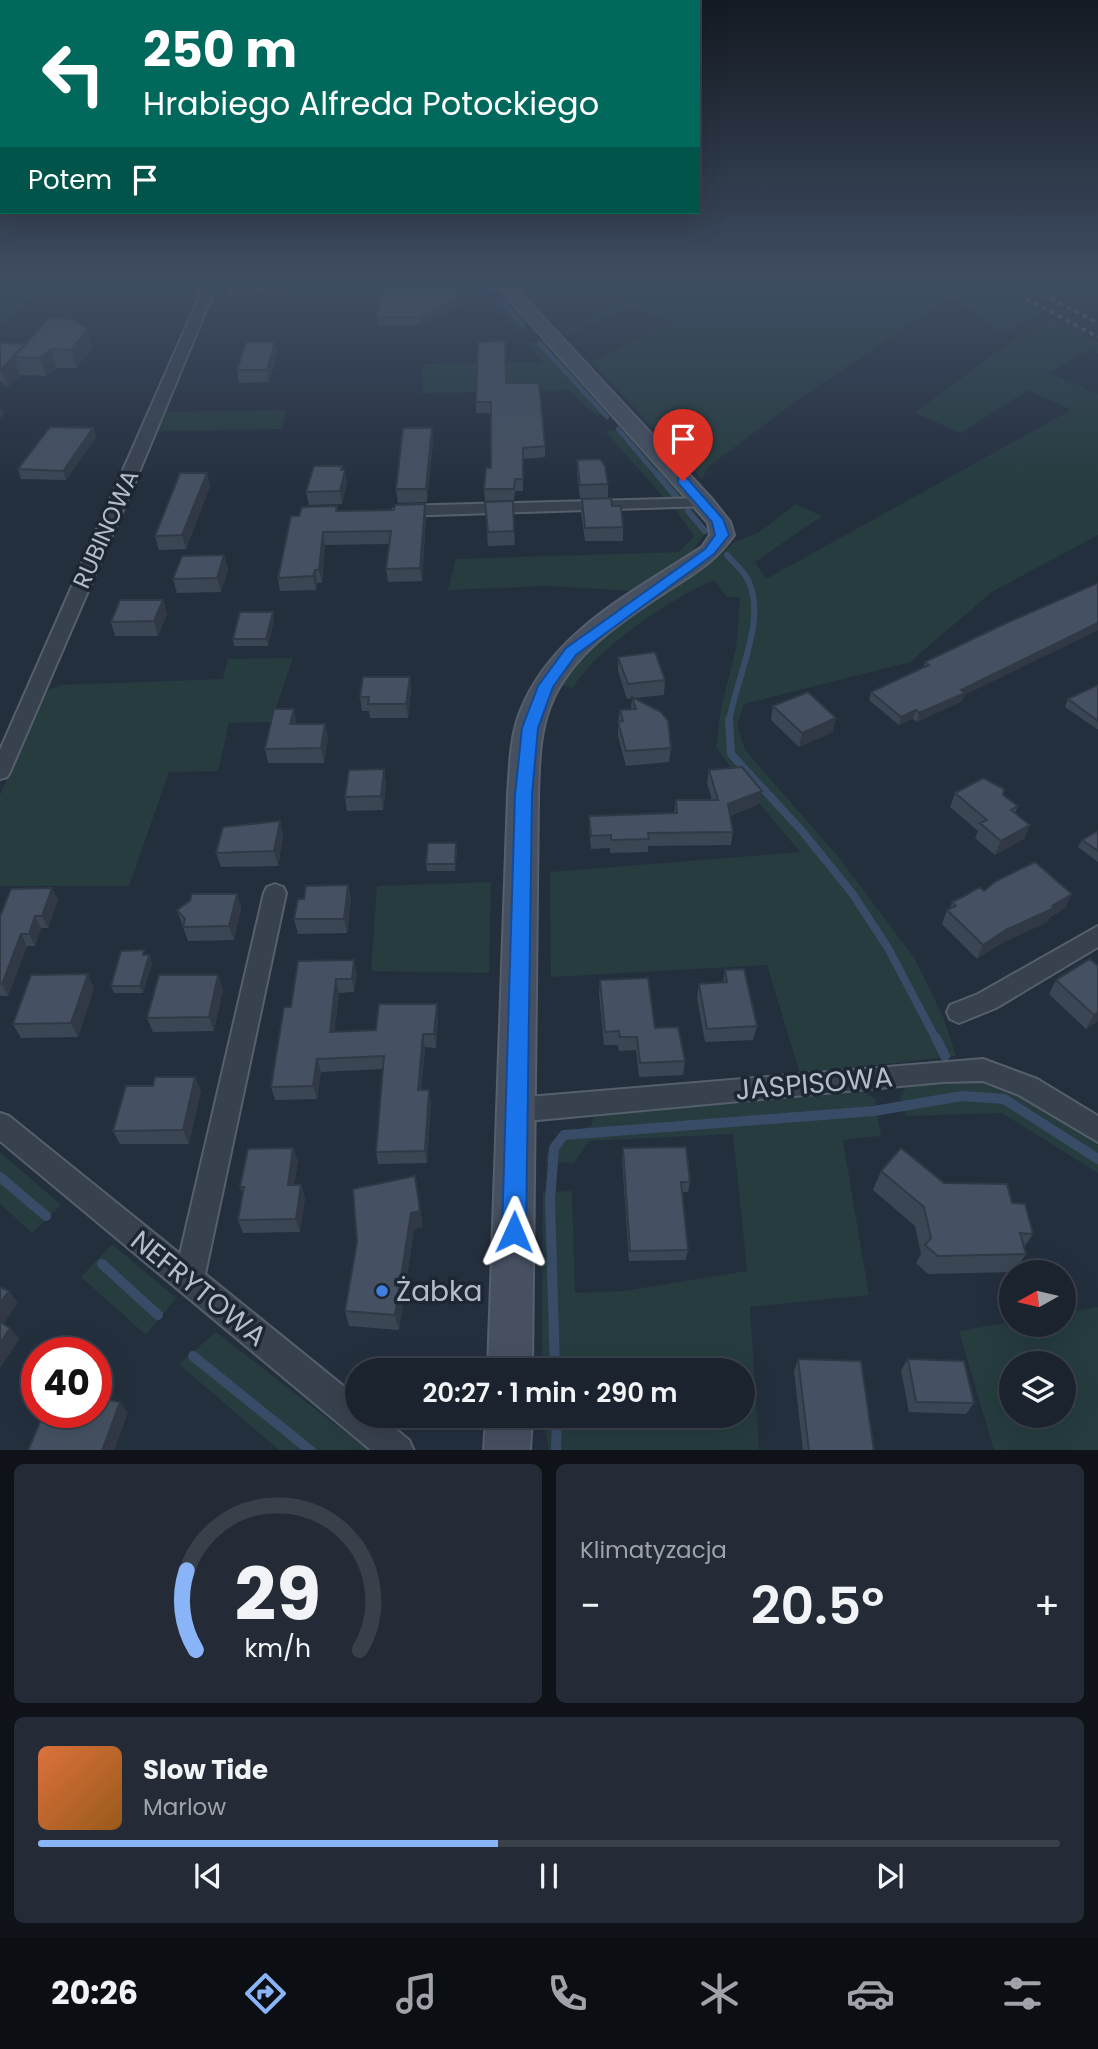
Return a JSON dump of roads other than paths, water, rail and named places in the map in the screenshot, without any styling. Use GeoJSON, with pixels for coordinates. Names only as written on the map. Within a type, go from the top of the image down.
{"type":"FeatureCollection","features":[{"type":"Feature","properties":{"kind":"street","name":"RUBINOWA"},"geometry":{"type":"LineString","coordinates":[[0,772],[182,354]]}},
{"type":"Feature","properties":{"kind":"street"},"geometry":{"type":"LineString","coordinates":[[510,1358],[523,795],[528,735],[535,709],[560,663],[582,641],[709,552],[722,535],[722,528],[703,503],[567,354]]}},
{"type":"Feature","properties":{"kind":"street"},"geometry":{"type":"LineString","coordinates":[[381,511],[703,503]]}},
{"type":"Feature","properties":{"kind":"street"},"geometry":{"type":"LineString","coordinates":[[190,1280],[275,893]]}},
{"type":"Feature","properties":{"kind":"street"},"geometry":{"type":"LineString","coordinates":[[959,1012],[987,1002],[1098,935]]}},
{"type":"Feature","properties":{"kind":"street","name":"JASPISOWA"},"geometry":{"type":"LineString","coordinates":[[516,1110],[943,1071],[983,1070],[1028,1087],[1098,1130]]}},
{"type":"Feature","properties":{"kind":"street","name":"NEFRYTOWA"},"geometry":{"type":"LineString","coordinates":[[0,1125],[397,1450]]}},
{"type":"Feature","properties":{"kind":"street"},"geometry":{"type":"LineString","coordinates":[[507,1450],[508,1428]]}},
{"type":"Feature","properties":{"kind":"waterway"},"geometry":{"type":"LineString","coordinates":[[549,354],[607,417]]}},
{"type":"Feature","properties":{"kind":"waterway"},"geometry":{"type":"LineString","coordinates":[[618,429],[658,476]]}},
{"type":"Feature","properties":{"kind":"waterway"},"geometry":{"type":"LineString","coordinates":[[657,474],[678,499]]}},
{"type":"Feature","properties":{"kind":"waterway"},"geometry":{"type":"LineString","coordinates":[[688,511],[705,531]]}},
{"type":"Feature","properties":{"kind":"waterway"},"geometry":{"type":"LineString","coordinates":[[727,555],[745,575],[752,591],[754,608],[749,647],[729,722]]}},
{"type":"Feature","properties":{"kind":"waterway"},"geometry":{"type":"LineString","coordinates":[[729,722],[731,754],[802,831],[852,893],[888,948],[936,1039]]}},
{"type":"Feature","properties":{"kind":"waterway"},"geometry":{"type":"LineString","coordinates":[[936,1038],[945,1056]]}},
{"type":"Feature","properties":{"kind":"waterway"},"geometry":{"type":"LineString","coordinates":[[555,1358],[550,1200],[554,1148],[564,1135],[874,1111],[962,1096],[1004,1099],[1098,1159]]}},
{"type":"Feature","properties":{"kind":"waterway"},"geometry":{"type":"LineString","coordinates":[[0,1177],[46,1216]]}},
{"type":"Feature","properties":{"kind":"waterway"},"geometry":{"type":"LineString","coordinates":[[102,1264],[158,1315]]}},
{"type":"Feature","properties":{"kind":"waterway"},"geometry":{"type":"LineString","coordinates":[[193,1356],[310,1450]]}},
{"type":"Feature","properties":{"kind":"waterway"},"geometry":{"type":"LineString","coordinates":[[556,1450],[557,1428]]}},
{"type":"Feature","properties":{"kind":"place","name":"Żabka"},"geometry":{"type":"Point","coordinates":[382,1291]}}]}
